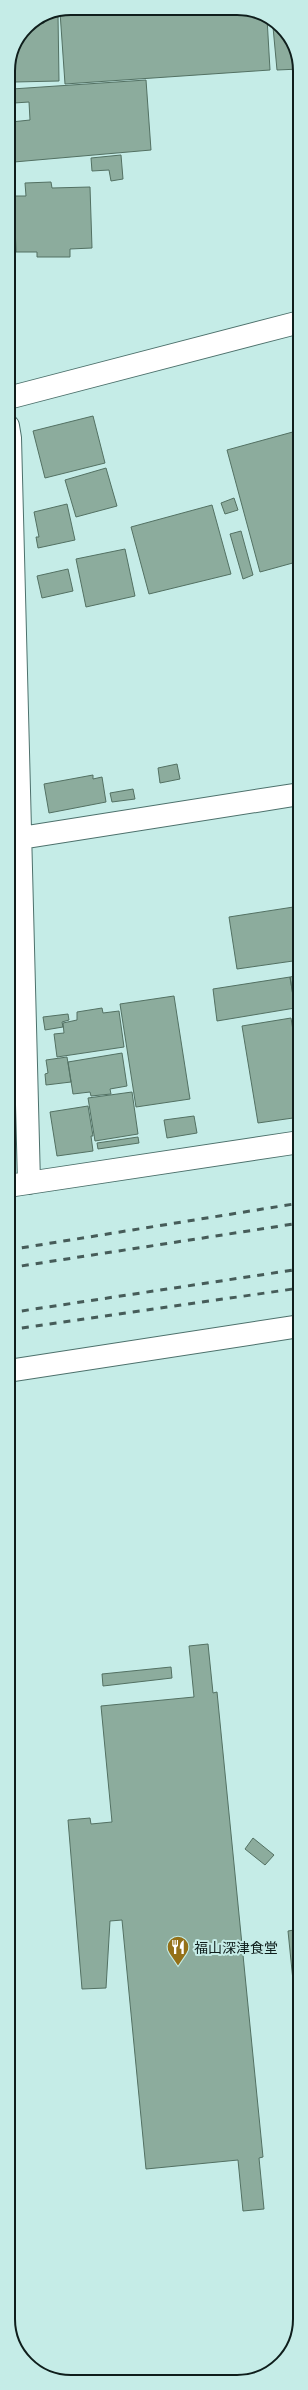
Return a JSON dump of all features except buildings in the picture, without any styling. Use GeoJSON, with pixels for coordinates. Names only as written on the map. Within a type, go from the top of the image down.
{"type":"FeatureCollection","features":[{"type":"Feature","properties":{"kind":"street"},"geometry":{"type":"LineString","coordinates":[[15,396],[293,324]]}},
{"type":"Feature","properties":{"kind":"street"},"geometry":{"type":"LineString","coordinates":[[293,795],[15,839],[18,1184],[293,1143]]}},
{"type":"Feature","properties":{"kind":"street"},"geometry":{"type":"LineString","coordinates":[[15,1370],[293,1327]]}},
{"type":"Feature","properties":{"kind":"railway"},"geometry":{"type":"LineString","coordinates":[[15,1249],[293,1204]]}},
{"type":"Feature","properties":{"kind":"railway"},"geometry":{"type":"LineString","coordinates":[[15,1267],[293,1224]]}},
{"type":"Feature","properties":{"kind":"railway"},"geometry":{"type":"LineString","coordinates":[[15,1312],[293,1270]]}},
{"type":"Feature","properties":{"kind":"railway"},"geometry":{"type":"LineString","coordinates":[[15,1329],[293,1289]]}},
{"type":"Feature","properties":{"kind":"place","name":"福山深津食堂"},"geometry":{"type":"Point","coordinates":[178,1966]}}]}
